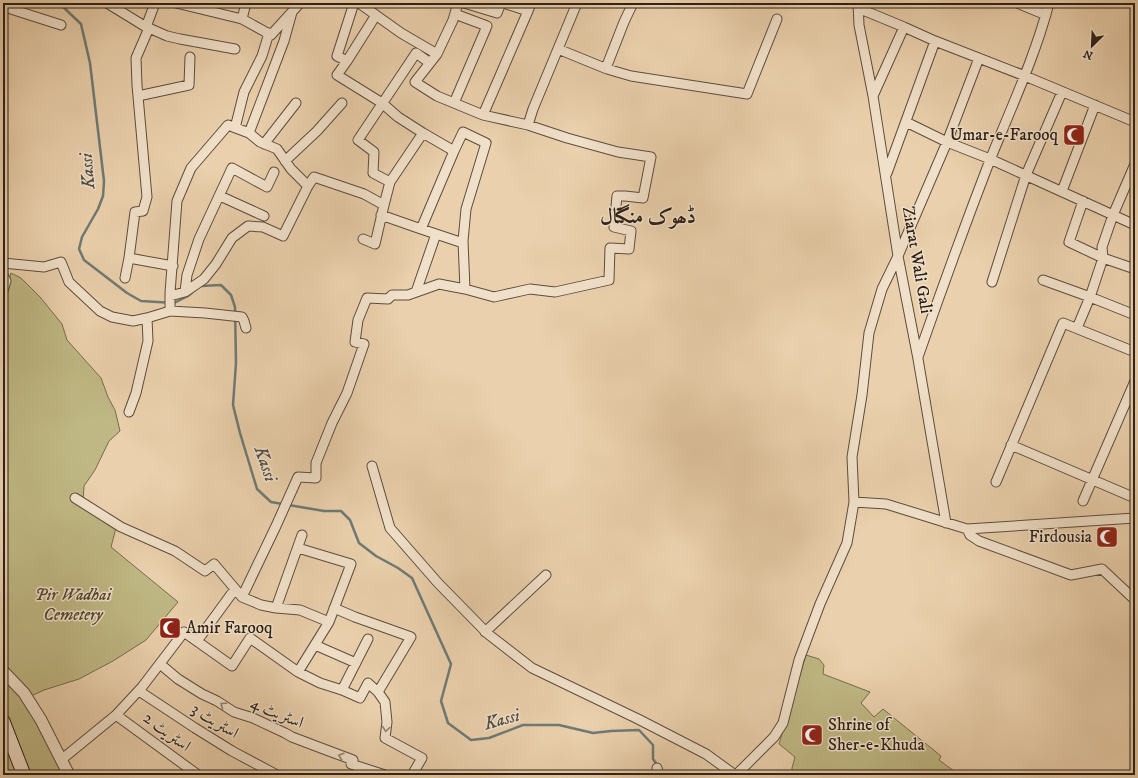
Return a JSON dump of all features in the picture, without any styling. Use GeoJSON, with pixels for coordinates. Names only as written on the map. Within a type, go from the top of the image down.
{"type":"FeatureCollection","features":[{"type":"Feature","properties":{"kind":"main road"},"geometry":{"type":"LineString","coordinates":[[3,721],[24,775]]}},
{"type":"Feature","properties":{"kind":"street"},"geometry":{"type":"LineString","coordinates":[[107,3],[148,28],[167,36],[235,49]]}},
{"type":"Feature","properties":{"kind":"street"},"geometry":{"type":"LineString","coordinates":[[125,278],[136,212],[143,211],[147,197],[136,58],[148,28],[155,3]]}},
{"type":"Feature","properties":{"kind":"street"},"geometry":{"type":"LineString","coordinates":[[176,3],[242,19],[269,34]]}},
{"type":"Feature","properties":{"kind":"street"},"geometry":{"type":"LineString","coordinates":[[242,19],[246,3]]}},
{"type":"Feature","properties":{"kind":"street"},"geometry":{"type":"LineString","coordinates":[[269,34],[271,35],[300,3]]}},
{"type":"Feature","properties":{"kind":"street"},"geometry":{"type":"LineString","coordinates":[[347,61],[337,56],[354,3]]}},
{"type":"Feature","properties":{"kind":"street"},"geometry":{"type":"LineString","coordinates":[[359,3],[401,33],[437,54]]}},
{"type":"Feature","properties":{"kind":"street"},"geometry":{"type":"LineString","coordinates":[[242,597],[298,477],[316,478],[316,462],[332,423],[347,393],[364,344],[355,342],[358,320],[367,298],[388,299],[392,295],[408,295],[439,284],[494,297],[530,289],[555,292],[609,280],[610,248],[629,250],[631,231],[614,228],[617,196],[643,198],[652,157],[618,152],[528,125],[482,115],[438,96],[415,82],[437,54],[458,3]]}},
{"type":"Feature","properties":{"kind":"street"},"geometry":{"type":"LineString","coordinates":[[464,3],[497,13],[502,3],[529,7],[482,115]]}},
{"type":"Feature","properties":{"kind":"street"},"geometry":{"type":"LineString","coordinates":[[528,125],[577,3]]}},
{"type":"Feature","properties":{"kind":"street"},"geometry":{"type":"LineString","coordinates":[[606,68],[633,3]]}},
{"type":"Feature","properties":{"kind":"street"},"geometry":{"type":"LineString","coordinates":[[1017,3],[1046,15]]}},
{"type":"Feature","properties":{"kind":"street"},"geometry":{"type":"LineString","coordinates":[[918,359],[952,260],[990,159],[1025,76],[1049,3]]}},
{"type":"Feature","properties":{"kind":"street"},"geometry":{"type":"LineString","coordinates":[[3,6],[61,25]]}},
{"type":"Feature","properties":{"kind":"street"},"geometry":{"type":"LineString","coordinates":[[858,6],[935,41],[1025,76],[1135,122]]}},
{"type":"Feature","properties":{"kind":"street","name":"Ziarat Wali Gali"},"geometry":{"type":"LineString","coordinates":[[858,6],[859,25],[873,96],[898,256],[918,359],[946,523]]}},
{"type":"Feature","properties":{"kind":"street"},"geometry":{"type":"LineString","coordinates":[[249,133],[284,41],[292,12]]}},
{"type":"Feature","properties":{"kind":"street"},"geometry":{"type":"LineString","coordinates":[[454,14],[487,26],[454,103]]}},
{"type":"Feature","properties":{"kind":"street"},"geometry":{"type":"LineString","coordinates":[[376,15],[337,75],[382,103],[398,117],[454,151]]}},
{"type":"Feature","properties":{"kind":"street"},"geometry":{"type":"LineString","coordinates":[[558,49],[631,76],[747,94],[777,19]]}},
{"type":"Feature","properties":{"kind":"street"},"geometry":{"type":"LineString","coordinates":[[873,96],[904,27]]}},
{"type":"Feature","properties":{"kind":"street"},"geometry":{"type":"LineString","coordinates":[[235,128],[244,92],[262,56],[269,34]]}},
{"type":"Feature","properties":{"kind":"street"},"geometry":{"type":"LineString","coordinates":[[886,175],[935,41]]}},
{"type":"Feature","properties":{"kind":"street"},"geometry":{"type":"LineString","coordinates":[[390,182],[373,173],[374,152],[358,140],[416,53],[430,63]]}},
{"type":"Feature","properties":{"kind":"street"},"geometry":{"type":"LineString","coordinates":[[138,96],[188,85],[190,57]]}},
{"type":"Feature","properties":{"kind":"street"},"geometry":{"type":"LineString","coordinates":[[372,466],[390,528],[438,583],[485,632],[532,668],[638,719],[706,754],[735,775],[774,737],[783,723],[799,660],[820,604],[848,543],[854,502],[852,457],[862,395],[869,333],[882,289],[898,256],[947,142],[979,58]]}},
{"type":"Feature","properties":{"kind":"street"},"geometry":{"type":"LineString","coordinates":[[992,282],[1026,175],[1062,92]]}},
{"type":"Feature","properties":{"kind":"street"},"geometry":{"type":"LineString","coordinates":[[264,144],[296,103]]}},
{"type":"Feature","properties":{"kind":"street"},"geometry":{"type":"LineString","coordinates":[[285,161],[317,131],[342,103]]}},
{"type":"Feature","properties":{"kind":"street"},"geometry":{"type":"LineString","coordinates":[[1062,191],[1095,105]]}},
{"type":"Feature","properties":{"kind":"street"},"geometry":{"type":"LineString","coordinates":[[906,122],[947,142],[990,159],[1135,225]]}},
{"type":"Feature","properties":{"kind":"street"},"geometry":{"type":"LineString","coordinates":[[170,311],[177,201],[191,168],[228,125],[249,133],[260,142],[278,149],[291,169],[308,186]]}},
{"type":"Feature","properties":{"kind":"street"},"geometry":{"type":"LineString","coordinates":[[420,229],[463,132],[486,143],[466,209],[462,243],[465,289]]}},
{"type":"Feature","properties":{"kind":"street"},"geometry":{"type":"LineString","coordinates":[[363,239],[375,244],[381,214],[390,182],[423,133]]}},
{"type":"Feature","properties":{"kind":"street"},"geometry":{"type":"LineString","coordinates":[[1078,328],[1103,258],[1102,247],[1113,215],[1135,164]]}},
{"type":"Feature","properties":{"kind":"street"},"geometry":{"type":"LineString","coordinates":[[185,292],[187,275],[197,246],[232,168],[268,187],[274,172]]}},
{"type":"Feature","properties":{"kind":"street"},"geometry":{"type":"LineString","coordinates":[[170,296],[185,292],[204,279],[216,264],[232,238],[248,226],[263,227],[284,236],[308,186],[314,177],[364,194],[384,205]]}},
{"type":"Feature","properties":{"kind":"street"},"geometry":{"type":"LineString","coordinates":[[220,196],[264,216]]}},
{"type":"Feature","properties":{"kind":"street"},"geometry":{"type":"LineString","coordinates":[[1083,201],[1069,242],[1103,258],[1135,270]]}},
{"type":"Feature","properties":{"kind":"street"},"geometry":{"type":"LineString","coordinates":[[381,214],[462,243]]}},
{"type":"Feature","properties":{"kind":"street"},"geometry":{"type":"LineString","coordinates":[[416,292],[436,234]]}},
{"type":"Feature","properties":{"kind":"street"},"geometry":{"type":"LineString","coordinates":[[129,258],[173,266]]}},
{"type":"Feature","properties":{"kind":"street"},"geometry":{"type":"LineString","coordinates":[[3,263],[44,266],[61,262],[69,282],[100,311],[112,317],[133,321],[170,311],[230,315],[242,317],[246,328]]}},
{"type":"Feature","properties":{"kind":"street"},"geometry":{"type":"LineString","coordinates":[[3,276],[6,281],[3,291]]}},
{"type":"Feature","properties":{"kind":"street"},"geometry":{"type":"LineString","coordinates":[[1043,280],[1090,296],[1135,315]]}},
{"type":"Feature","properties":{"kind":"street"},"geometry":{"type":"LineString","coordinates":[[130,412],[148,341],[147,318]]}},
{"type":"Feature","properties":{"kind":"street"},"geometry":{"type":"LineString","coordinates":[[996,482],[1063,323],[1135,352]]}},
{"type":"Feature","properties":{"kind":"street"},"geometry":{"type":"LineString","coordinates":[[1083,501],[1135,381]]}},
{"type":"Feature","properties":{"kind":"street"},"geometry":{"type":"LineString","coordinates":[[1011,445],[1135,498]]}},
{"type":"Feature","properties":{"kind":"street"},"geometry":{"type":"LineString","coordinates":[[75,498],[121,527],[175,551],[205,571],[214,564],[242,597],[261,605],[300,610],[329,622]]}},
{"type":"Feature","properties":{"kind":"street"},"geometry":{"type":"LineString","coordinates":[[854,502],[886,504],[968,529],[1135,518]]}},
{"type":"Feature","properties":{"kind":"street"},"geometry":{"type":"LineString","coordinates":[[968,529],[970,535],[979,541],[1071,575],[1102,569],[1135,600]]}},
{"type":"Feature","properties":{"kind":"street"},"geometry":{"type":"LineString","coordinates":[[276,608],[302,535]]}},
{"type":"Feature","properties":{"kind":"street"},"geometry":{"type":"LineString","coordinates":[[298,548],[351,564],[329,622],[298,672]]}},
{"type":"Feature","properties":{"kind":"street"},"geometry":{"type":"LineString","coordinates":[[485,632],[546,575]]}},
{"type":"Feature","properties":{"kind":"street"},"geometry":{"type":"LineString","coordinates":[[197,642],[235,589]]}},
{"type":"Feature","properties":{"kind":"street"},"geometry":{"type":"LineString","coordinates":[[334,608],[411,638],[378,692]]}},
{"type":"Feature","properties":{"kind":"street"},"geometry":{"type":"LineString","coordinates":[[61,760],[116,715],[139,691],[184,632],[232,666],[250,638],[298,672],[360,698],[368,683],[378,692],[385,702],[387,722],[385,738],[422,758],[412,775]]}},
{"type":"Feature","properties":{"kind":"street"},"geometry":{"type":"LineString","coordinates":[[342,690],[368,639]]}},
{"type":"Feature","properties":{"kind":"street"},"geometry":{"type":"LineString","coordinates":[[315,645],[356,663]]}},
{"type":"Feature","properties":{"kind":"street","name":"اسٹریٹ 4"},"geometry":{"type":"LineString","coordinates":[[160,664],[202,694],[217,701],[234,712],[253,718],[292,737],[353,760],[351,764],[385,775]]}},
{"type":"Feature","properties":{"kind":"street"},"geometry":{"type":"LineString","coordinates":[[3,671],[24,694],[41,720],[69,775]]}},
{"type":"Feature","properties":{"kind":"street","name":"اسٹریٹ 3"},"geometry":{"type":"LineString","coordinates":[[139,691],[232,751],[277,775]]}},
{"type":"Feature","properties":{"kind":"street","name":"اسٹریٹ 2"},"geometry":{"type":"LineString","coordinates":[[116,715],[198,775]]}},
{"type":"Feature","properties":{"kind":"green space","name":"Pir Wadhai Cemetery"},"geometry":{"type":"Polygon","coordinates":[[[11,273],[21,278],[40,297],[62,324],[67,340],[101,378],[108,397],[115,410],[120,431],[109,441],[95,470],[84,486],[83,501],[117,524],[111,547],[178,602],[146,640],[113,661],[79,679],[44,690],[25,699],[64,775],[3,775],[3,298],[11,273]]]}},
{"type":"Feature","properties":{"kind":"green space"},"geometry":{"type":"Polygon","coordinates":[[[806,655],[819,659],[824,665],[823,674],[870,692],[861,703],[874,717],[883,709],[941,756],[939,760],[958,774],[792,775],[795,757],[779,744],[806,655]]]}},
{"type":"Feature","properties":{"kind":"waterway","name":"Kassi"},"geometry":{"type":"LineString","coordinates":[[59,3],[81,24],[90,63],[104,181],[103,196],[98,209],[82,237],[79,249],[84,260],[127,293],[141,301],[174,303],[188,296],[195,290]]}},
{"type":"Feature","properties":{"kind":"waterway","name":"Kassi"},"geometry":{"type":"LineString","coordinates":[[201,286],[221,285],[231,295],[235,307],[236,363],[233,405],[257,489],[271,502],[324,511],[341,511],[350,520],[359,543],[376,556],[398,568],[412,578],[451,664],[441,701],[448,723],[471,740],[489,738],[523,725],[559,725],[593,733],[639,730],[653,745],[653,759],[658,766]]}},
{"type":"Feature","properties":{"kind":"place","name":"Umar-e-Farooq"},"geometry":{"type":"Point","coordinates":[1074,135]}},
{"type":"Feature","properties":{"kind":"place","name":"Firdousia"},"geometry":{"type":"Point","coordinates":[1107,537]}},
{"type":"Feature","properties":{"kind":"place","name":"Amir Farooq"},"geometry":{"type":"Point","coordinates":[170,628]}},
{"type":"Feature","properties":{"kind":"place","name":"Shrine of Sher-e-Khuda"},"geometry":{"type":"Point","coordinates":[812,735]}},
{"type":"Feature","properties":{"kind":"district","name":"ڈھوک منگتال"},"geometry":{"type":"Point","coordinates":[648,217]}}]}
